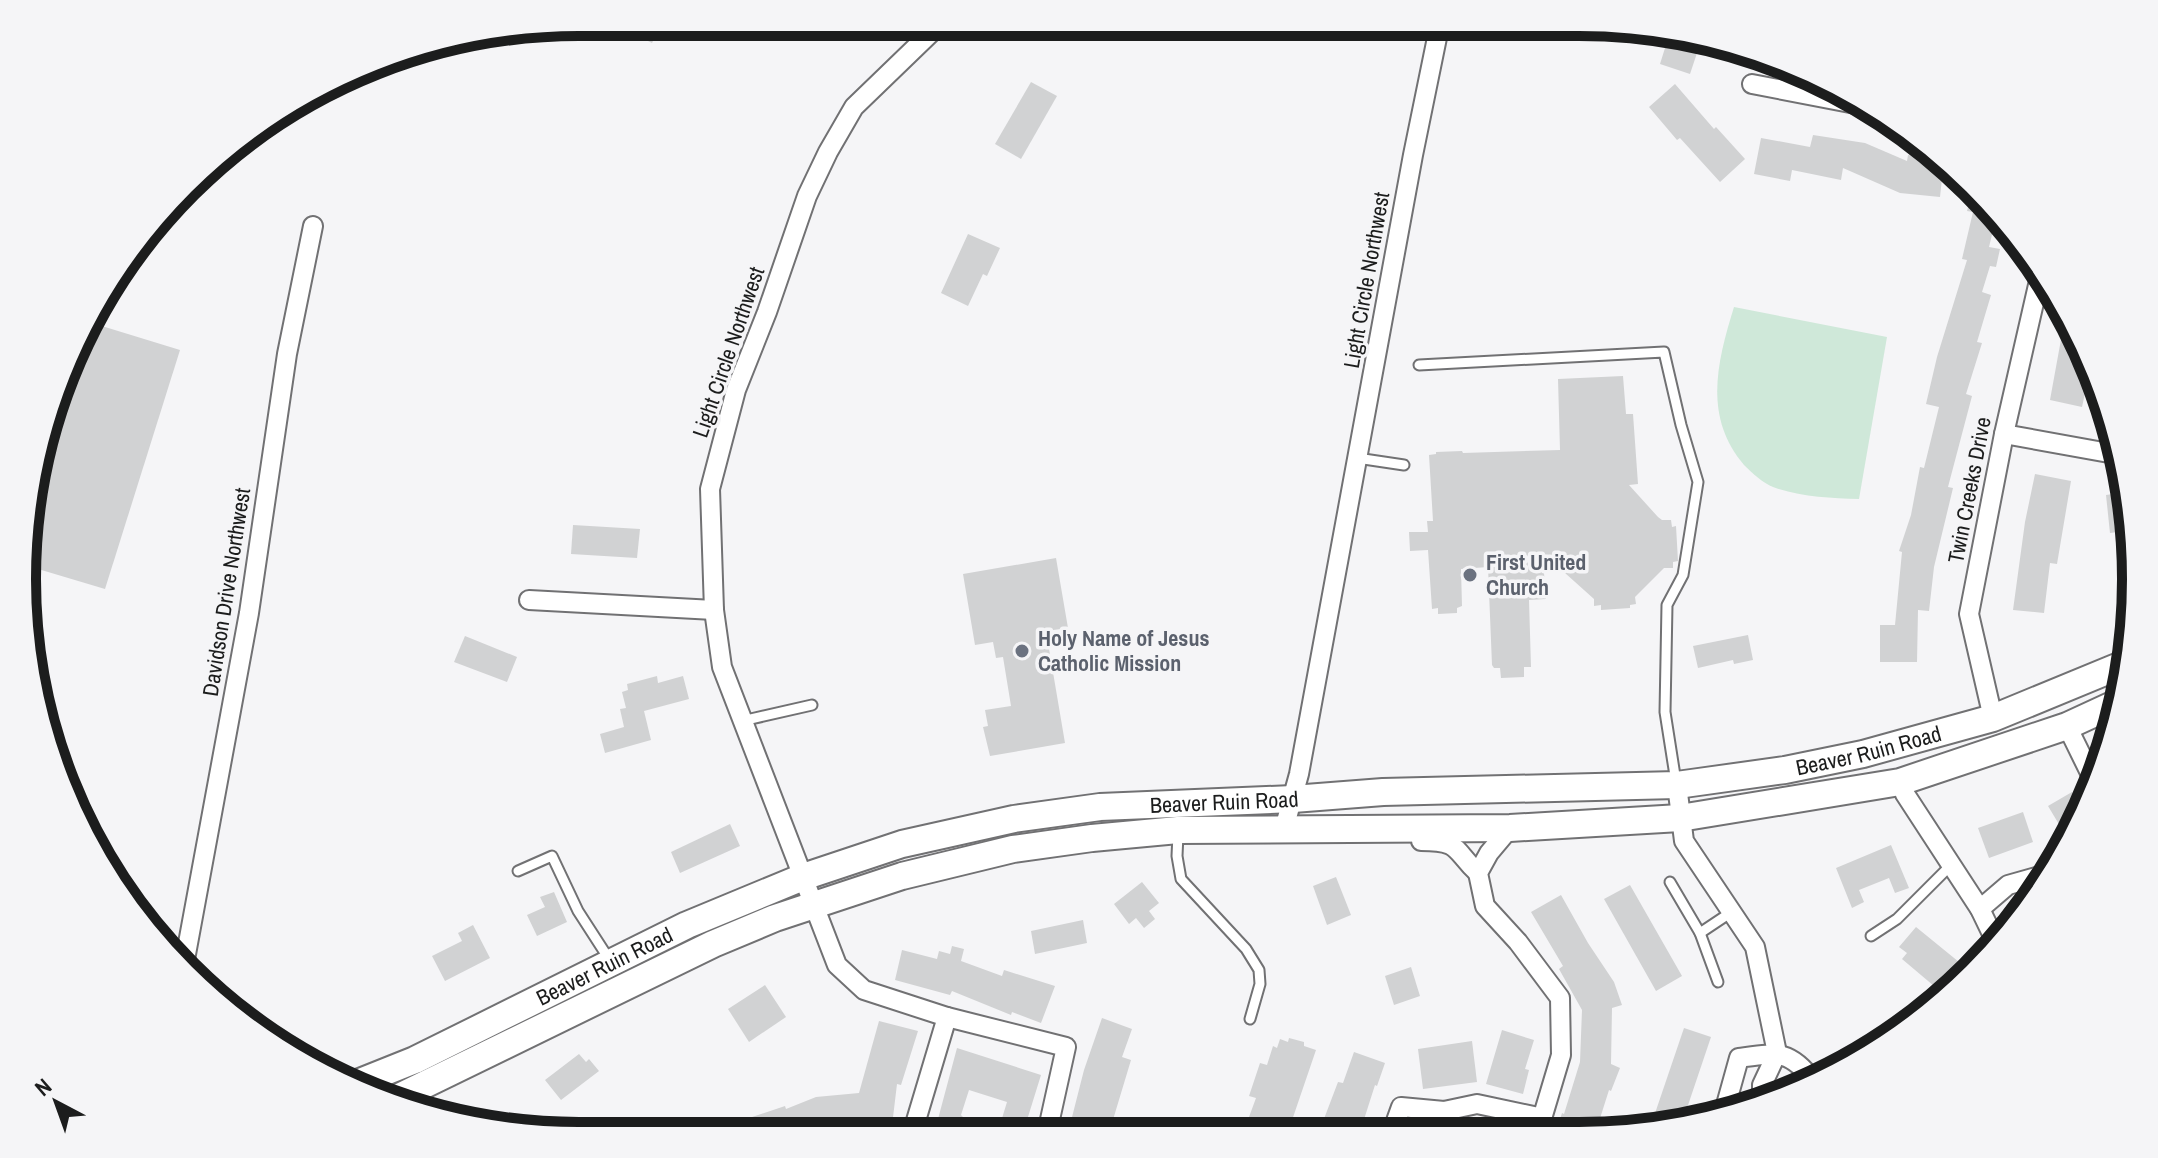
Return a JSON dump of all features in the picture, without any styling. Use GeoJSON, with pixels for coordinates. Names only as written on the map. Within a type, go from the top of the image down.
{"type":"FeatureCollection","features":[{"type":"Feature","properties":{"kind":"main road","name":"Beaver Ruin Road"},"geometry":{"type":"LineString","coordinates":[[367,1079],[415,1060],[687,925],[803,877],[902,844],[1014,819],[1100,807],[1383,792],[1677,785],[1785,770],[1863,754],[1993,718],[2114,668]]}},
{"type":"Feature","properties":{"kind":"main road","name":"Beaver Ruin Road"},"geometry":{"type":"LineString","coordinates":[[406,1094],[713,944],[813,904],[902,876],[1013,849],[1178,830],[1510,828],[1680,818],[1900,782],[2067,726],[2106,708]]}},
{"type":"Feature","properties":{"kind":"street","name":"Light Circle Northwest"},"geometry":{"type":"LineString","coordinates":[[928,36],[854,107],[807,196],[736,390],[710,489],[714,610],[722,667],[837,965],[864,990],[947,1017],[1066,1047],[1049,1122]]}},
{"type":"Feature","properties":{"kind":"street","name":"Light Circle Northwest"},"geometry":{"type":"LineString","coordinates":[[1284,829],[1293,799],[1437,36]]}},
{"type":"Feature","properties":{"kind":"street"},"geometry":{"type":"LineString","coordinates":[[1752,84],[1834,100]]}},
{"type":"Feature","properties":{"kind":"street","name":"Davidson Drive Northwest"},"geometry":{"type":"LineString","coordinates":[[186,953],[249,613],[287,354],[313,226]]}},
{"type":"Feature","properties":{"kind":"street","name":"Twin Creeks Drive"},"geometry":{"type":"LineString","coordinates":[[1993,718],[1969,614],[2004,434],[2037,289]]}},
{"type":"Feature","properties":{"kind":"street"},"geometry":{"type":"LineString","coordinates":[[2004,434],[2107,453]]}},
{"type":"Feature","properties":{"kind":"street"},"geometry":{"type":"LineString","coordinates":[[529,600],[714,610]]}},
{"type":"Feature","properties":{"kind":"street"},"geometry":{"type":"LineString","coordinates":[[2067,726],[2087,769]]}},
{"type":"Feature","properties":{"kind":"street"},"geometry":{"type":"LineString","coordinates":[[1900,782],[1980,909],[1991,932]]}},
{"type":"Feature","properties":{"kind":"street"},"geometry":{"type":"LineString","coordinates":[[1677,785],[1680,818],[1688,849],[1755,947],[1777,1053],[1762,1090]]}},
{"type":"Feature","properties":{"kind":"street"},"geometry":{"type":"LineString","coordinates":[[1394,827],[1403,841],[1443,841],[1460,851],[1478,873],[1485,906],[1518,942],[1560,998],[1561,1055],[1541,1122]]}},
{"type":"Feature","properties":{"kind":"street"},"geometry":{"type":"LineString","coordinates":[[1478,873],[1489,853],[1510,828]]}},
{"type":"Feature","properties":{"kind":"street"},"geometry":{"type":"LineString","coordinates":[[1980,909],[2008,885],[2032,878]]}},
{"type":"Feature","properties":{"kind":"street"},"geometry":{"type":"LineString","coordinates":[[916,1122],[947,1017]]}},
{"type":"Feature","properties":{"kind":"street"},"geometry":{"type":"LineString","coordinates":[[1727,1101],[1739,1058],[1777,1053],[1800,1063],[1807,1072]]}},
{"type":"Feature","properties":{"kind":"street"},"geometry":{"type":"LineString","coordinates":[[1396,1122],[1401,1107],[1444,1111],[1477,1104],[1531,1122]]}},
{"type":"Feature","properties":{"kind":"lane"},"geometry":{"type":"LineString","coordinates":[[1419,365],[1664,352],[1698,482],[1683,575],[1667,605],[1665,712],[1677,785]]}},
{"type":"Feature","properties":{"kind":"lane"},"geometry":{"type":"LineString","coordinates":[[1357,458],[1404,465]]}},
{"type":"Feature","properties":{"kind":"lane"},"geometry":{"type":"LineString","coordinates":[[742,721],[812,705]]}},
{"type":"Feature","properties":{"kind":"lane"},"geometry":{"type":"LineString","coordinates":[[1178,830],[1177,856],[1181,879],[1246,949],[1259,970],[1260,984],[1250,1019]]}},
{"type":"Feature","properties":{"kind":"lane"},"geometry":{"type":"LineString","coordinates":[[518,871],[552,856],[578,911],[611,962]]}},
{"type":"Feature","properties":{"kind":"lane"},"geometry":{"type":"LineString","coordinates":[[1871,936],[1897,919],[1951,865]]}},
{"type":"Feature","properties":{"kind":"lane"},"geometry":{"type":"LineString","coordinates":[[1670,882],[1700,933],[1718,982]]}},
{"type":"Feature","properties":{"kind":"lane"},"geometry":{"type":"LineString","coordinates":[[1700,933],[1733,911]]}},
{"type":"Feature","properties":{"kind":"green space"},"geometry":{"type":"Polygon","coordinates":[[[1734,307],[1887,337],[1859,499],[1805,495],[1773,487],[1747,468],[1731,447],[1718,408],[1717,389],[1723,348],[1734,307]]]}},
{"type":"Feature","properties":{"kind":"building"},"geometry":{"type":"Polygon","coordinates":[[[638,36],[655,36],[652,43],[638,36]]]}},
{"type":"Feature","properties":{"kind":"building"},"geometry":{"type":"Polygon","coordinates":[[[1666,43],[1698,49],[1690,74],[1660,64],[1666,43]]]}},
{"type":"Feature","properties":{"kind":"building"},"geometry":{"type":"Polygon","coordinates":[[[1031,82],[1057,96],[1021,159],[995,144],[1031,82]]]}},
{"type":"Feature","properties":{"kind":"building"},"geometry":{"type":"Polygon","coordinates":[[[1675,84],[1745,159],[1720,182],[1649,107],[1675,84]]]}},
{"type":"Feature","properties":{"kind":"building"},"geometry":{"type":"Polygon","coordinates":[[[1813,135],[1865,143],[1907,161],[1908,155],[1920,157],[1942,176],[1940,197],[1900,193],[1843,168],[1841,180],[1792,170],[1790,181],[1754,174],[1761,138],[1810,147],[1813,135]]]}},
{"type":"Feature","properties":{"kind":"building"},"geometry":{"type":"Polygon","coordinates":[[[1969,202],[1993,229],[1989,247],[2000,249],[1996,267],[1990,266],[1982,292],[1991,295],[1977,342],[1982,343],[1966,394],[1972,396],[1948,487],[1953,488],[1934,567],[1929,611],[1918,610],[1917,662],[1880,662],[1880,625],[1895,625],[1902,552],[1899,551],[1939,407],[1926,404],[1967,260],[1962,259],[1973,212],[1967,211],[1969,202]]]}},
{"type":"Feature","properties":{"kind":"building"},"geometry":{"type":"Polygon","coordinates":[[[968,234],[1000,248],[968,306],[941,293],[968,234]]]}},
{"type":"Feature","properties":{"kind":"building"},"geometry":{"type":"Polygon","coordinates":[[[99,325],[180,350],[105,589],[36,568],[46,473],[55,438],[77,371],[99,325]]]}},
{"type":"Feature","properties":{"kind":"building"},"geometry":{"type":"Polygon","coordinates":[[[2062,334],[2087,386],[2082,407],[2050,400],[2062,334]]]}},
{"type":"Feature","properties":{"kind":"building"},"geometry":{"type":"Polygon","coordinates":[[[1623,376],[1626,414],[1633,414],[1638,484],[1629,485],[1658,517],[1671,520],[1672,527],[1676,526],[1678,561],[1673,562],[1673,568],[1664,568],[1635,597],[1636,604],[1630,605],[1630,608],[1601,610],[1601,605],[1594,606],[1594,599],[1565,573],[1544,573],[1546,599],[1529,600],[1531,667],[1524,667],[1524,677],[1501,678],[1500,668],[1492,665],[1488,567],[1461,569],[1462,606],[1457,608],[1457,613],[1438,614],[1438,608],[1432,609],[1428,550],[1410,551],[1409,532],[1428,532],[1427,521],[1433,521],[1429,455],[1462,451],[1560,450],[1558,379],[1623,376]]]}},
{"type":"Feature","properties":{"kind":"building"},"geometry":{"type":"Polygon","coordinates":[[[2035,474],[2071,481],[2057,564],[2050,563],[2044,613],[2013,610],[2035,474]]]}},
{"type":"Feature","properties":{"kind":"building"},"geometry":{"type":"Polygon","coordinates":[[[2115,494],[2120,532],[2110,533],[2106,495],[2115,494]]]}},
{"type":"Feature","properties":{"kind":"building"},"geometry":{"type":"Polygon","coordinates":[[[573,525],[640,529],[637,558],[571,554],[573,525]]]}},
{"type":"Feature","properties":{"kind":"building","name":"Holy Name of Jesus Catholic Mission"},"geometry":{"type":"Polygon","coordinates":[[[1056,558],[1068,628],[1046,631],[1065,743],[990,756],[983,727],[988,726],[985,710],[1011,706],[1003,657],[996,658],[993,642],[975,645],[963,574],[1056,558]]]}},
{"type":"Feature","properties":{"kind":"building"},"geometry":{"type":"Polygon","coordinates":[[[1748,635],[1753,660],[1734,664],[1733,660],[1698,668],[1693,646],[1748,635]]]}},
{"type":"Feature","properties":{"kind":"building"},"geometry":{"type":"Polygon","coordinates":[[[465,636],[517,657],[507,682],[454,662],[465,636]]]}},
{"type":"Feature","properties":{"kind":"building"},"geometry":{"type":"Polygon","coordinates":[[[657,676],[658,683],[683,676],[689,699],[644,711],[651,740],[605,753],[600,734],[624,727],[620,709],[626,708],[622,692],[628,690],[627,684],[657,676]]]}},
{"type":"Feature","properties":{"kind":"building"},"geometry":{"type":"Polygon","coordinates":[[[2072,792],[2076,799],[2061,828],[2048,806],[2072,792]]]}},
{"type":"Feature","properties":{"kind":"building"},"geometry":{"type":"Polygon","coordinates":[[[2023,812],[2033,842],[1989,858],[1978,828],[2023,812]]]}},
{"type":"Feature","properties":{"kind":"building"},"geometry":{"type":"Polygon","coordinates":[[[730,824],[740,846],[680,873],[671,852],[730,824]]]}},
{"type":"Feature","properties":{"kind":"building"},"geometry":{"type":"Polygon","coordinates":[[[1891,845],[1909,888],[1895,893],[1889,878],[1859,890],[1864,902],[1852,908],[1836,868],[1891,845]]]}},
{"type":"Feature","properties":{"kind":"building"},"geometry":{"type":"Polygon","coordinates":[[[1336,877],[1351,915],[1327,925],[1313,886],[1336,877]]]}},
{"type":"Feature","properties":{"kind":"building"},"geometry":{"type":"Polygon","coordinates":[[[1142,882],[1159,903],[1149,911],[1155,919],[1144,928],[1136,918],[1129,924],[1114,904],[1142,882]]]}},
{"type":"Feature","properties":{"kind":"building"},"geometry":{"type":"Polygon","coordinates":[[[1630,885],[1682,976],[1656,991],[1604,899],[1630,885]]]}},
{"type":"Feature","properties":{"kind":"building"},"geometry":{"type":"Polygon","coordinates":[[[554,892],[567,922],[537,936],[527,915],[545,907],[540,897],[554,892]]]}},
{"type":"Feature","properties":{"kind":"building"},"geometry":{"type":"Polygon","coordinates":[[[1561,895],[1614,982],[1622,1005],[1612,1008],[1611,1064],[1620,1068],[1599,1121],[1559,1122],[1580,1062],[1582,1010],[1559,969],[1563,966],[1531,912],[1561,895]]]}},
{"type":"Feature","properties":{"kind":"building"},"geometry":{"type":"Polygon","coordinates":[[[1083,920],[1087,943],[1035,954],[1031,931],[1083,920]]]}},
{"type":"Feature","properties":{"kind":"building"},"geometry":{"type":"Polygon","coordinates":[[[473,925],[490,958],[445,981],[432,956],[462,941],[458,933],[473,925]]]}},
{"type":"Feature","properties":{"kind":"building"},"geometry":{"type":"Polygon","coordinates":[[[1916,927],[1962,964],[1923,999],[1934,986],[1902,959],[1907,953],[1899,947],[1916,927]]]}},
{"type":"Feature","properties":{"kind":"building"},"geometry":{"type":"Polygon","coordinates":[[[952,946],[964,949],[961,961],[1002,976],[1004,970],[1055,986],[1041,1023],[1012,1012],[1011,1015],[952,991],[950,995],[895,980],[902,950],[937,959],[939,951],[950,954],[952,946]]]}},
{"type":"Feature","properties":{"kind":"building"},"geometry":{"type":"Polygon","coordinates":[[[1411,967],[1420,996],[1394,1005],[1385,976],[1411,967]]]}},
{"type":"Feature","properties":{"kind":"building"},"geometry":{"type":"Polygon","coordinates":[[[765,985],[786,1017],[749,1042],[728,1009],[765,985]]]}},
{"type":"Feature","properties":{"kind":"building"},"geometry":{"type":"Polygon","coordinates":[[[1102,1018],[1132,1029],[1122,1057],[1131,1060],[1112,1122],[1071,1122],[1102,1018]]]}},
{"type":"Feature","properties":{"kind":"building"},"geometry":{"type":"Polygon","coordinates":[[[879,1021],[918,1031],[901,1085],[897,1084],[892,1122],[737,1122],[816,1097],[859,1093],[879,1021]]]}},
{"type":"Feature","properties":{"kind":"building"},"geometry":{"type":"Polygon","coordinates":[[[1684,1028],[1711,1037],[1686,1112],[1654,1116],[1684,1028]]]}},
{"type":"Feature","properties":{"kind":"building"},"geometry":{"type":"Polygon","coordinates":[[[1502,1030],[1534,1040],[1525,1069],[1529,1070],[1523,1094],[1486,1084],[1502,1030]]]}},
{"type":"Feature","properties":{"kind":"building"},"geometry":{"type":"Polygon","coordinates":[[[1289,1038],[1304,1042],[1304,1046],[1316,1050],[1291,1122],[1252,1122],[1249,1117],[1256,1098],[1249,1096],[1260,1063],[1267,1065],[1273,1046],[1277,1048],[1280,1039],[1288,1042],[1289,1038]]]}},
{"type":"Feature","properties":{"kind":"building"},"geometry":{"type":"Polygon","coordinates":[[[1472,1041],[1477,1082],[1423,1089],[1418,1049],[1472,1041]]]}},
{"type":"Feature","properties":{"kind":"building"},"geometry":{"type":"Polygon","coordinates":[[[957,1048],[1041,1075],[1026,1122],[1001,1122],[1007,1102],[969,1090],[961,1115],[978,1122],[937,1122],[957,1048]]]}},
{"type":"Feature","properties":{"kind":"building"},"geometry":{"type":"Polygon","coordinates":[[[1354,1052],[1385,1063],[1363,1122],[1323,1122],[1338,1082],[1343,1083],[1354,1052]]]}},
{"type":"Feature","properties":{"kind":"building"},"geometry":{"type":"Polygon","coordinates":[[[579,1054],[586,1062],[589,1059],[599,1071],[561,1100],[545,1080],[579,1054]]]}},
{"type":"Feature","properties":{"kind":"place","name":"First United Church"},"geometry":{"type":"Point","coordinates":[1470,575]}},
{"type":"Feature","properties":{"kind":"place","name":"Holy Name of Jesus Catholic Mission"},"geometry":{"type":"Point","coordinates":[1022,651]}}]}
